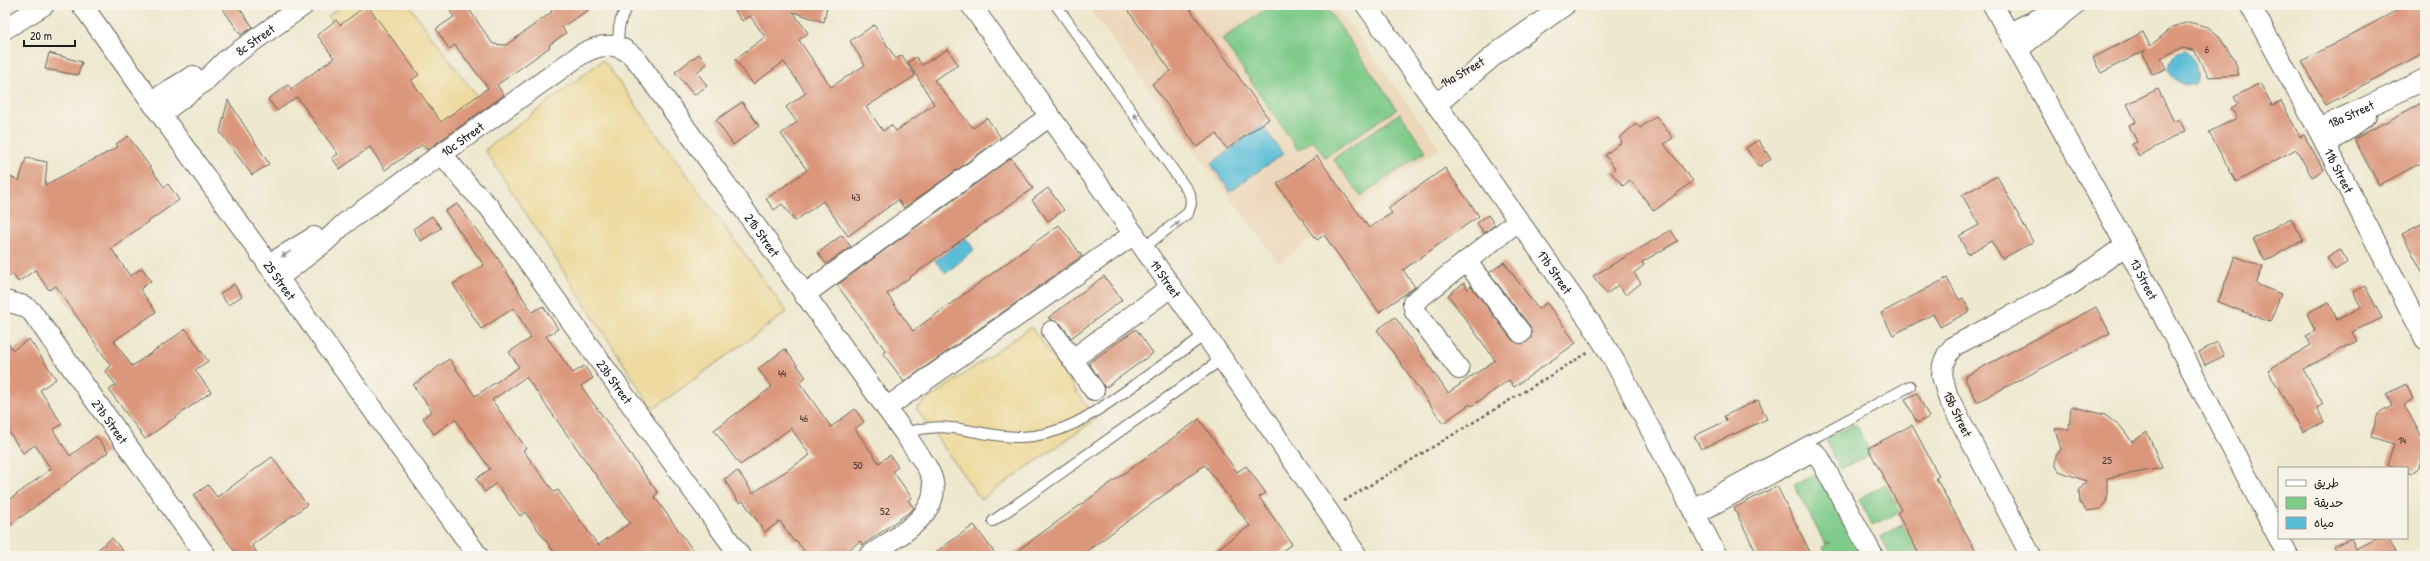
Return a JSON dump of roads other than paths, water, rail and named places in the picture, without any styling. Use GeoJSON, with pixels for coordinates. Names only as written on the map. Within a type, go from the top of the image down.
{"type":"FeatureCollection","features":[{"type":"Feature","properties":{"kind":"street"},"geometry":{"type":"LineString","coordinates":[[5,17],[20,5]]}},
{"type":"Feature","properties":{"kind":"street"},"geometry":{"type":"LineString","coordinates":[[5,29],[44,5]]}},
{"type":"Feature","properties":{"kind":"street","name":"25 Street"},"geometry":{"type":"LineString","coordinates":[[82,5],[478,556]]}},
{"type":"Feature","properties":{"kind":"street","name":"8c Street"},"geometry":{"type":"LineString","coordinates":[[156,108],[195,75],[225,61],[304,5]]}},
{"type":"Feature","properties":{"kind":"street","name":"19 Street"},"geometry":{"type":"LineString","coordinates":[[971,5],[1222,358],[1328,511],[1357,556]]}},
{"type":"Feature","properties":{"kind":"street","name":"17b Street"},"geometry":{"type":"LineString","coordinates":[[1366,5],[1604,343],[1717,556]]}},
{"type":"Feature","properties":{"kind":"street","name":"14a Street"},"geometry":{"type":"LineString","coordinates":[[1432,99],[1565,5]]}},
{"type":"Feature","properties":{"kind":"street","name":"13 Street"},"geometry":{"type":"LineString","coordinates":[[1993,5],[2130,251],[2278,537]]}},
{"type":"Feature","properties":{"kind":"street"},"geometry":{"type":"LineString","coordinates":[[2014,41],[2074,5]]}},
{"type":"Feature","properties":{"kind":"street","name":"11b Street"},"geometry":{"type":"LineString","coordinates":[[2250,5],[2420,318]]}},
{"type":"Feature","properties":{"kind":"street","name":"10c Street"},"geometry":{"type":"LineString","coordinates":[[273,272],[323,244],[345,223],[580,55],[599,46],[619,46]]}},
{"type":"Feature","properties":{"kind":"street","name":"21b Street"},"geometry":{"type":"LineString","coordinates":[[619,46],[630,53],[639,63],[905,434],[924,463],[934,485],[933,497],[929,508],[912,525],[869,556]]}},
{"type":"Feature","properties":{"kind":"street","name":"18a Street"},"geometry":{"type":"LineString","coordinates":[[2322,137],[2384,100],[2425,79]]}},
{"type":"Feature","properties":{"kind":"street"},"geometry":{"type":"LineString","coordinates":[[804,295],[1050,116]]}},
{"type":"Feature","properties":{"kind":"street","name":"23b Street"},"geometry":{"type":"LineString","coordinates":[[448,149],[470,188],[489,207],[740,556]]}},
{"type":"Feature","properties":{"kind":"street"},"geometry":{"type":"LineString","coordinates":[[1459,369],[1413,306],[1415,300],[1518,221]]}},
{"type":"Feature","properties":{"kind":"street"},"geometry":{"type":"LineString","coordinates":[[886,408],[1138,241]]}},
{"type":"Feature","properties":{"kind":"street","name":"15b Street"},"geometry":{"type":"LineString","coordinates":[[2031,556],[1948,397],[1942,376],[1943,365],[1947,355],[1963,340],[2072,284],[2093,277],[2130,251]]}},
{"type":"Feature","properties":{"kind":"street"},"geometry":{"type":"LineString","coordinates":[[1466,261],[1521,333]]}},
{"type":"Feature","properties":{"kind":"street"},"geometry":{"type":"LineString","coordinates":[[1073,360],[1171,287]]}},
{"type":"Feature","properties":{"kind":"street","name":"27b Street"},"geometry":{"type":"LineString","coordinates":[[5,301],[24,306],[32,312],[206,556]]}},
{"type":"Feature","properties":{"kind":"street"},"geometry":{"type":"LineString","coordinates":[[1052,331],[1094,390]]}},
{"type":"Feature","properties":{"kind":"street"},"geometry":{"type":"LineString","coordinates":[[1692,509],[1809,452],[1815,453],[1820,457],[1873,556]]}},
{"type":"Feature","properties":{"kind":"street","name":"13 Street"},"geometry":{"type":"LineString","coordinates":[[2279,539],[2288,556]]}},
{"type":"Feature","properties":{"kind":"lane"},"geometry":{"type":"LineString","coordinates":[[619,46],[619,26],[622,16],[629,5]]}},
{"type":"Feature","properties":{"kind":"lane"},"geometry":{"type":"LineString","coordinates":[[1056,5],[1190,194],[1191,204],[1188,213],[1138,241]]}},
{"type":"Feature","properties":{"kind":"lane"},"geometry":{"type":"LineString","coordinates":[[905,434],[938,426],[1003,436],[1039,436],[1056,432],[1088,417],[1205,335]]}},
{"type":"Feature","properties":{"kind":"lane"},"geometry":{"type":"LineString","coordinates":[[993,521],[1222,358]]}},
{"type":"Feature","properties":{"kind":"lane"},"geometry":{"type":"LineString","coordinates":[[1692,509],[1910,386]]}},
{"type":"Feature","properties":{"kind":"water"},"geometry":{"type":"Polygon","coordinates":[[[2184,51],[2188,53],[2196,66],[2197,80],[2195,84],[2187,85],[2180,83],[2169,71],[2173,58],[2180,52],[2184,51]]]}},
{"type":"Feature","properties":{"kind":"water"},"geometry":{"type":"Polygon","coordinates":[[[1262,125],[1283,154],[1230,191],[1211,164],[1262,125]]]}},
{"type":"Feature","properties":{"kind":"water"},"geometry":{"type":"Polygon","coordinates":[[[966,238],[974,250],[946,273],[935,261],[966,238]]]}}]}
